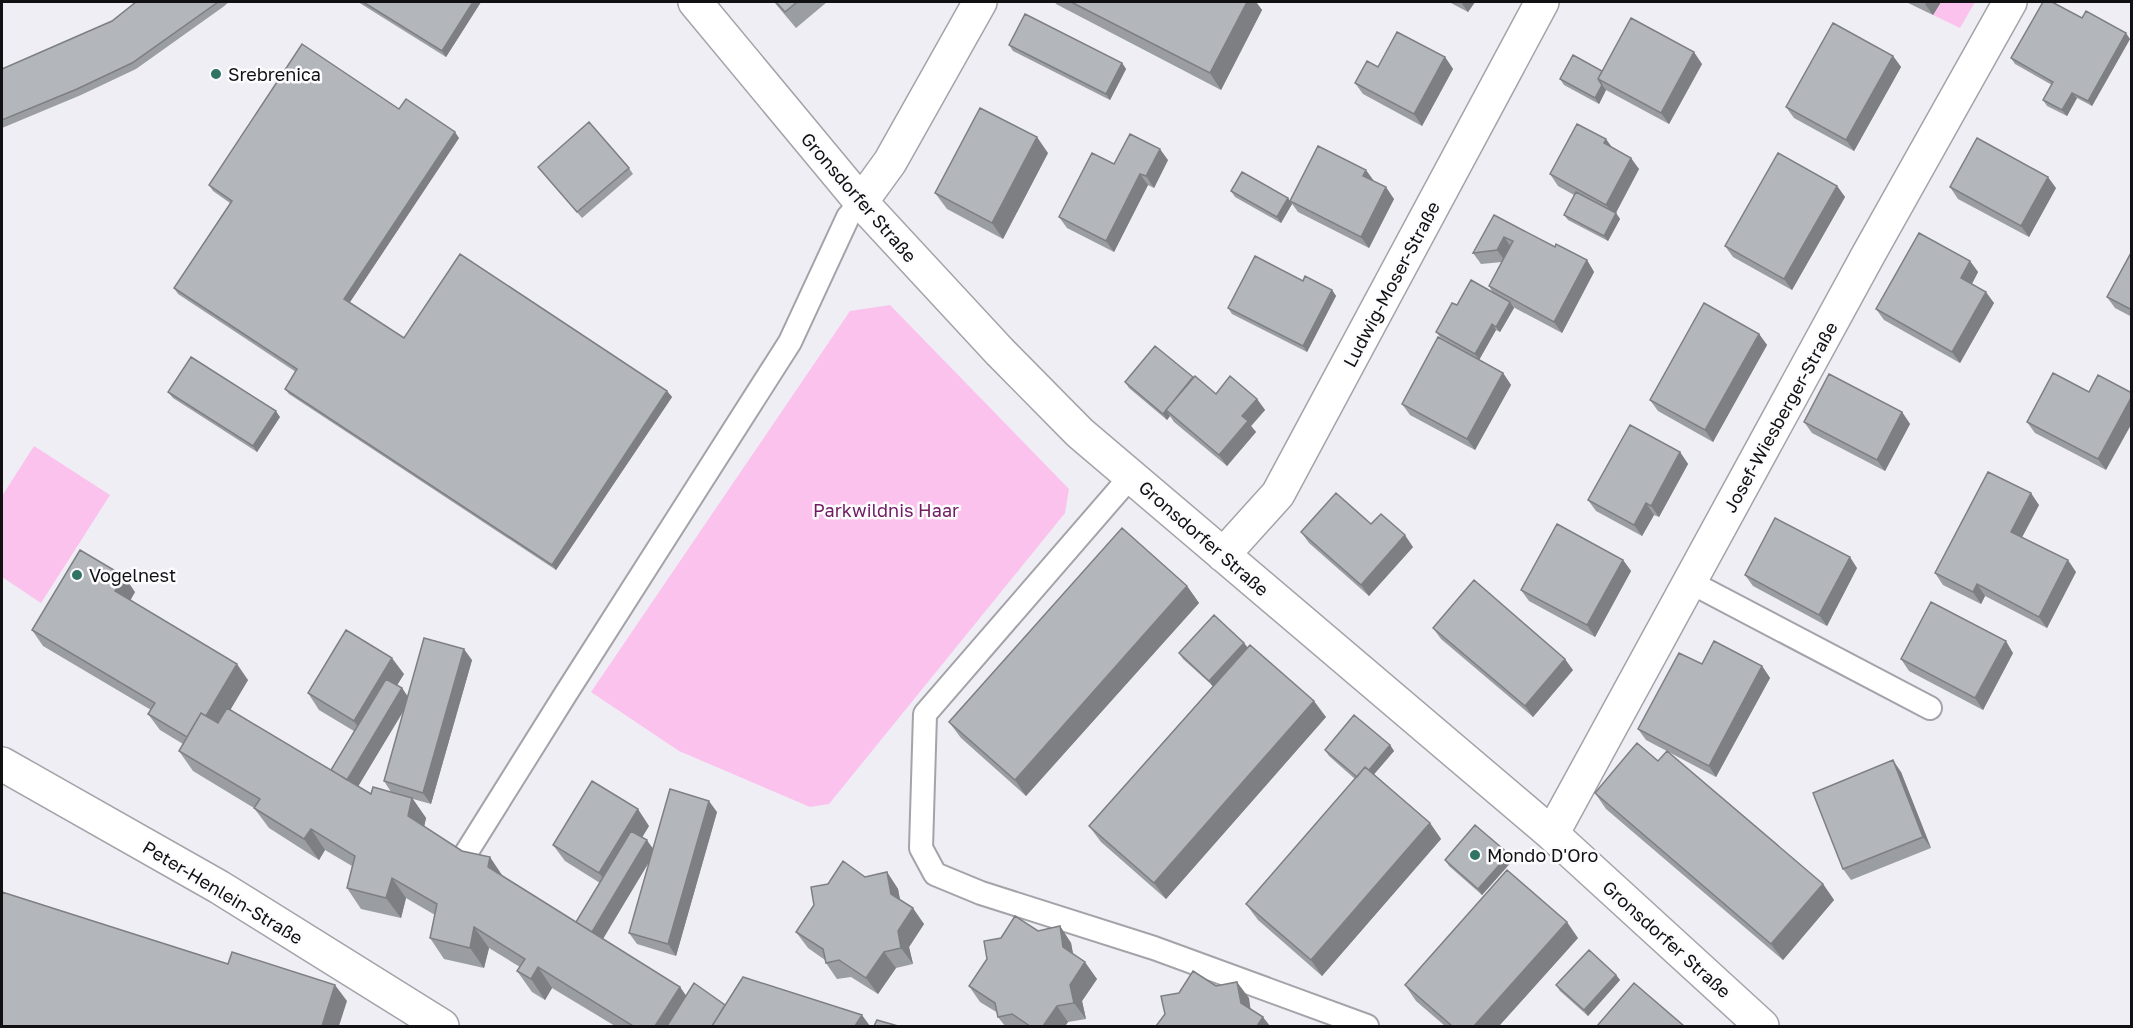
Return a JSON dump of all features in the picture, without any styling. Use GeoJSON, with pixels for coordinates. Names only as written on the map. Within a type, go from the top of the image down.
{"type":"FeatureCollection","features":[{"type":"Feature","properties":{"kind":"street","name":"Gronsdorfer Straße"},"geometry":{"type":"LineString","coordinates":[[695,2],[861,202],[1000,352],[1080,433],[1552,834],[1762,1026]]}},
{"type":"Feature","properties":{"kind":"street"},"geometry":{"type":"LineString","coordinates":[[861,202],[890,162],[980,2]]}},
{"type":"Feature","properties":{"kind":"street","name":"Ludwig-Moser-Straße"},"geometry":{"type":"LineString","coordinates":[[1223,555],[1278,494],[1542,2]]}},
{"type":"Feature","properties":{"kind":"street","name":"Josef-Wiesberger-Straße"},"geometry":{"type":"LineString","coordinates":[[1552,834],[1867,257],[2010,2]]}},
{"type":"Feature","properties":{"kind":"street","name":"Peter-Henlein-Straße"},"geometry":{"type":"LineString","coordinates":[[2,764],[219,888],[442,1026]]}},
{"type":"Feature","properties":{"kind":"lane"},"geometry":{"type":"LineString","coordinates":[[463,858],[790,342],[848,217],[861,202]]}},
{"type":"Feature","properties":{"kind":"lane"},"geometry":{"type":"LineString","coordinates":[[1131,476],[925,714],[921,848],[935,874],[981,893],[1154,948],[1323,1012],[1367,1026]]}},
{"type":"Feature","properties":{"kind":"lane"},"geometry":{"type":"LineString","coordinates":[[1690,582],[1930,708]]}},
{"type":"Feature","properties":{"kind":"green space"},"geometry":{"type":"Polygon","coordinates":[[[1941,2],[1975,2],[1960,28],[1933,15],[1941,2]]]}},
{"type":"Feature","properties":{"kind":"green space","name":"Parkwildnis Haar"},"geometry":{"type":"Polygon","coordinates":[[[890,305],[1069,489],[1065,513],[829,804],[810,807],[679,751],[591,692],[850,311],[890,305]]]}},
{"type":"Feature","properties":{"kind":"green space"},"geometry":{"type":"Polygon","coordinates":[[[34,446],[110,495],[41,603],[2,577],[2,496],[34,446]]]}},
{"type":"Feature","properties":{"kind":"building"},"geometry":{"type":"Polygon","coordinates":[[[136,2],[218,2],[132,63],[2,120],[2,69],[112,21],[136,2]]]}},
{"type":"Feature","properties":{"kind":"building"},"geometry":{"type":"Polygon","coordinates":[[[363,2],[473,2],[442,51],[363,2]]]}},
{"type":"Feature","properties":{"kind":"building"},"geometry":{"type":"Polygon","coordinates":[[[776,2],[797,2],[785,12],[776,2]]]}},
{"type":"Feature","properties":{"kind":"building"},"geometry":{"type":"Polygon","coordinates":[[[1071,2],[1247,2],[1210,73],[1071,2]]]}},
{"type":"Feature","properties":{"kind":"building"},"geometry":{"type":"Polygon","coordinates":[[[2043,2],[2052,2],[2082,18],[2086,11],[2126,33],[2088,101],[2072,93],[2062,110],[2043,100],[2053,82],[2011,58],[2043,2]]]}},
{"type":"Feature","properties":{"kind":"building"},"geometry":{"type":"Polygon","coordinates":[[[1025,14],[1122,63],[1106,94],[1009,45],[1025,14]]]}},
{"type":"Feature","properties":{"kind":"building"},"geometry":{"type":"Polygon","coordinates":[[[1631,18],[1694,52],[1661,113],[1598,79],[1631,18]]]}},
{"type":"Feature","properties":{"kind":"building"},"geometry":{"type":"Polygon","coordinates":[[[1833,23],[1893,56],[1846,140],[1786,107],[1833,23]]]}},
{"type":"Feature","properties":{"kind":"building"},"geometry":{"type":"Polygon","coordinates":[[[1397,32],[1445,57],[1414,114],[1355,83],[1367,61],[1378,67],[1397,32]]]}},
{"type":"Feature","properties":{"kind":"building"},"geometry":{"type":"Polygon","coordinates":[[[302,44],[399,109],[406,99],[455,132],[344,299],[404,338],[460,254],[667,391],[552,565],[285,389],[297,369],[174,288],[232,201],[209,185],[302,44]]]}},
{"type":"Feature","properties":{"kind":"building"},"geometry":{"type":"Polygon","coordinates":[[[1573,55],[1602,71],[1598,79],[1602,85],[1595,98],[1560,79],[1573,55]]]}},
{"type":"Feature","properties":{"kind":"building"},"geometry":{"type":"Polygon","coordinates":[[[980,108],[1037,137],[992,223],[935,193],[980,108]]]}},
{"type":"Feature","properties":{"kind":"building"},"geometry":{"type":"Polygon","coordinates":[[[589,122],[629,168],[577,212],[538,167],[589,122]]]}},
{"type":"Feature","properties":{"kind":"building"},"geometry":{"type":"Polygon","coordinates":[[[1577,124],[1606,139],[1604,143],[1631,158],[1606,205],[1550,174],[1577,124]]]}},
{"type":"Feature","properties":{"kind":"building"},"geometry":{"type":"Polygon","coordinates":[[[1130,134],[1160,149],[1146,176],[1140,174],[1106,241],[1059,217],[1092,153],[1114,164],[1130,134]]]}},
{"type":"Feature","properties":{"kind":"building"},"geometry":{"type":"Polygon","coordinates":[[[1977,138],[2048,177],[2021,226],[1950,187],[1977,138]]]}},
{"type":"Feature","properties":{"kind":"building"},"geometry":{"type":"Polygon","coordinates":[[[1318,146],[1366,170],[1363,176],[1386,187],[1361,237],[1290,201],[1318,146]]]}},
{"type":"Feature","properties":{"kind":"building"},"geometry":{"type":"Polygon","coordinates":[[[1778,153],[1837,186],[1784,279],[1725,246],[1778,153]]]}},
{"type":"Feature","properties":{"kind":"building"},"geometry":{"type":"Polygon","coordinates":[[[1242,172],[1288,198],[1277,217],[1231,191],[1242,172]]]}},
{"type":"Feature","properties":{"kind":"building"},"geometry":{"type":"Polygon","coordinates":[[[1576,192],[1616,213],[1604,236],[1564,215],[1576,192]]]}},
{"type":"Feature","properties":{"kind":"building"},"geometry":{"type":"Polygon","coordinates":[[[1494,215],[1555,247],[1556,244],[1587,260],[1554,322],[1489,286],[1513,241],[1504,237],[1497,250],[1473,253],[1494,215]]]}},
{"type":"Feature","properties":{"kind":"building"},"geometry":{"type":"Polygon","coordinates":[[[1919,233],[1970,261],[1961,278],[1986,292],[1952,352],[1876,309],[1919,233]]]}},
{"type":"Feature","properties":{"kind":"building"},"geometry":{"type":"Polygon","coordinates":[[[2132,251],[2132,310],[2107,297],[2132,251]]]}},
{"type":"Feature","properties":{"kind":"building"},"geometry":{"type":"Polygon","coordinates":[[[1255,256],[1303,281],[1305,276],[1332,290],[1303,346],[1228,308],[1255,256]]]}},
{"type":"Feature","properties":{"kind":"building"},"geometry":{"type":"Polygon","coordinates":[[[1471,280],[1510,302],[1496,327],[1492,324],[1475,354],[1436,332],[1452,303],[1457,305],[1471,280]]]}},
{"type":"Feature","properties":{"kind":"building"},"geometry":{"type":"Polygon","coordinates":[[[1704,303],[1759,334],[1705,430],[1650,400],[1704,303]]]}},
{"type":"Feature","properties":{"kind":"building"},"geometry":{"type":"Polygon","coordinates":[[[1438,337],[1503,373],[1467,439],[1402,404],[1438,337]]]}},
{"type":"Feature","properties":{"kind":"building"},"geometry":{"type":"Polygon","coordinates":[[[1155,346],[1193,377],[1163,414],[1125,382],[1155,346]]]}},
{"type":"Feature","properties":{"kind":"building"},"geometry":{"type":"Polygon","coordinates":[[[191,357],[276,411],[253,446],[168,392],[191,357]]]}},
{"type":"Feature","properties":{"kind":"building"},"geometry":{"type":"Polygon","coordinates":[[[2053,373],[2089,392],[2098,375],[2132,393],[2098,459],[2027,422],[2053,373]]]}},
{"type":"Feature","properties":{"kind":"building"},"geometry":{"type":"Polygon","coordinates":[[[1829,374],[1902,412],[1877,460],[1804,422],[1829,374]]]}},
{"type":"Feature","properties":{"kind":"building"},"geometry":{"type":"Polygon","coordinates":[[[1195,376],[1216,394],[1230,376],[1257,399],[1242,416],[1248,421],[1219,455],[1166,410],[1195,376]]]}},
{"type":"Feature","properties":{"kind":"building"},"geometry":{"type":"Polygon","coordinates":[[[1630,425],[1680,452],[1651,506],[1646,503],[1634,525],[1588,500],[1630,425]]]}},
{"type":"Feature","properties":{"kind":"building"},"geometry":{"type":"Polygon","coordinates":[[[1988,472],[2031,493],[2011,532],[2068,560],[2039,617],[1977,584],[1973,592],[1935,573],[1988,472]]]}},
{"type":"Feature","properties":{"kind":"building"},"geometry":{"type":"Polygon","coordinates":[[[1336,493],[1371,524],[1381,514],[1405,535],[1361,585],[1301,532],[1336,493]]]}},
{"type":"Feature","properties":{"kind":"building"},"geometry":{"type":"Polygon","coordinates":[[[1775,518],[1850,557],[1819,615],[1745,575],[1775,518]]]}},
{"type":"Feature","properties":{"kind":"building"},"geometry":{"type":"Polygon","coordinates":[[[1557,524],[1623,560],[1587,625],[1521,590],[1557,524]]]}},
{"type":"Feature","properties":{"kind":"building"},"geometry":{"type":"Polygon","coordinates":[[[1122,528],[1187,586],[1015,780],[949,722],[1122,528]]]}},
{"type":"Feature","properties":{"kind":"building"},"geometry":{"type":"Polygon","coordinates":[[[80,550],[124,576],[115,591],[237,664],[206,716],[201,713],[187,737],[148,714],[155,703],[32,630],[80,550]]]}},
{"type":"Feature","properties":{"kind":"building"},"geometry":{"type":"Polygon","coordinates":[[[1474,580],[1565,659],[1525,706],[1433,628],[1474,580]]]}},
{"type":"Feature","properties":{"kind":"building"},"geometry":{"type":"Polygon","coordinates":[[[1931,602],[2006,641],[1975,698],[1901,659],[1931,602]]]}},
{"type":"Feature","properties":{"kind":"building"},"geometry":{"type":"Polygon","coordinates":[[[1214,615],[1244,643],[1209,681],[1179,653],[1214,615]]]}},
{"type":"Feature","properties":{"kind":"building"},"geometry":{"type":"Polygon","coordinates":[[[346,630],[392,658],[354,721],[308,693],[346,630]]]}},
{"type":"Feature","properties":{"kind":"building"},"geometry":{"type":"Polygon","coordinates":[[[424,638],[464,649],[423,793],[384,781],[424,638]]]}},
{"type":"Feature","properties":{"kind":"building"},"geometry":{"type":"Polygon","coordinates":[[[1714,641],[1762,666],[1709,766],[1638,729],[1679,653],[1702,664],[1714,641]]]}},
{"type":"Feature","properties":{"kind":"building"},"geometry":{"type":"Polygon","coordinates":[[[1250,645],[1314,701],[1154,883],[1089,826],[1250,645]]]}},
{"type":"Feature","properties":{"kind":"building"},"geometry":{"type":"Polygon","coordinates":[[[386,679],[402,688],[347,780],[331,770],[386,679]]]}},
{"type":"Feature","properties":{"kind":"building"},"geometry":{"type":"Polygon","coordinates":[[[227,708],[371,794],[373,787],[412,798],[408,816],[462,851],[490,857],[488,867],[680,987],[655,1026],[633,1026],[538,967],[531,979],[517,971],[525,959],[474,927],[470,948],[430,938],[437,904],[392,878],[386,898],[347,888],[355,856],[311,829],[304,839],[254,808],[260,799],[179,751],[201,713],[218,723],[227,708]]]}},
{"type":"Feature","properties":{"kind":"building"},"geometry":{"type":"Polygon","coordinates":[[[1354,715],[1390,745],[1369,770],[1365,767],[1357,777],[1325,750],[1354,715]]]}},
{"type":"Feature","properties":{"kind":"building"},"geometry":{"type":"Polygon","coordinates":[[[1637,743],[1658,761],[1667,751],[1823,884],[1771,944],[1595,793],[1637,743]]]}},
{"type":"Feature","properties":{"kind":"building"},"geometry":{"type":"Polygon","coordinates":[[[1893,760],[1923,837],[1843,869],[1813,793],[1893,760]]]}},
{"type":"Feature","properties":{"kind":"building"},"geometry":{"type":"Polygon","coordinates":[[[1365,767],[1430,823],[1311,960],[1246,904],[1365,767]]]}},
{"type":"Feature","properties":{"kind":"building"},"geometry":{"type":"Polygon","coordinates":[[[592,781],[638,809],[599,873],[553,845],[592,781]]]}},
{"type":"Feature","properties":{"kind":"building"},"geometry":{"type":"Polygon","coordinates":[[[670,789],[709,801],[668,944],[629,933],[670,789]]]}},
{"type":"Feature","properties":{"kind":"building"},"geometry":{"type":"Polygon","coordinates":[[[1475,825],[1509,854],[1478,889],[1445,860],[1475,825]]]}},
{"type":"Feature","properties":{"kind":"building"},"geometry":{"type":"Polygon","coordinates":[[[631,831],[647,840],[592,932],[576,922],[631,831]]]}},
{"type":"Feature","properties":{"kind":"building"},"geometry":{"type":"Polygon","coordinates":[[[843,861],[865,877],[887,872],[891,894],[913,908],[898,931],[901,948],[884,952],[866,978],[839,960],[826,963],[823,949],[796,932],[814,905],[811,887],[828,884],[843,861]]]}},
{"type":"Feature","properties":{"kind":"building"},"geometry":{"type":"Polygon","coordinates":[[[1507,870],[1567,922],[1474,1026],[1452,1026],[1405,985],[1507,870]]]}},
{"type":"Feature","properties":{"kind":"building"},"geometry":{"type":"Polygon","coordinates":[[[2,892],[228,964],[232,952],[335,985],[322,1026],[2,1026],[2,892]]]}},
{"type":"Feature","properties":{"kind":"building"},"geometry":{"type":"Polygon","coordinates":[[[1015,916],[1038,931],[1060,926],[1063,947],[1085,962],[1070,985],[1074,1003],[1057,1006],[1043,1026],[1030,1026],[1012,1014],[998,1017],[995,1003],[969,986],[987,959],[984,941],[1001,938],[1015,916]]]}},
{"type":"Feature","properties":{"kind":"building"},"geometry":{"type":"Polygon","coordinates":[[[1589,950],[1616,975],[1584,1010],[1556,985],[1589,950]]]}},
{"type":"Feature","properties":{"kind":"building"},"geometry":{"type":"Polygon","coordinates":[[[1193,971],[1216,986],[1237,982],[1241,1003],[1263,1017],[1257,1026],[1156,1026],[1165,1014],[1161,996],[1179,993],[1193,971]]]}},
{"type":"Feature","properties":{"kind":"building"},"geometry":{"type":"Polygon","coordinates":[[[743,977],[862,1015],[855,1026],[712,1026],[743,977]]]}},
{"type":"Feature","properties":{"kind":"building"},"geometry":{"type":"Polygon","coordinates":[[[694,983],[725,1005],[712,1026],[667,1026],[694,983]]]}},
{"type":"Feature","properties":{"kind":"building"},"geometry":{"type":"Polygon","coordinates":[[[1634,983],[1684,1026],[1597,1026],[1634,983]]]}},
{"type":"Feature","properties":{"kind":"building"},"geometry":{"type":"Polygon","coordinates":[[[877,1020],[898,1026],[874,1026],[877,1020]]]}},
{"type":"Feature","properties":{"kind":"place","name":"Srebrenica"},"geometry":{"type":"Point","coordinates":[216,74]}},
{"type":"Feature","properties":{"kind":"place","name":"Vogelnest"},"geometry":{"type":"Point","coordinates":[77,575]}},
{"type":"Feature","properties":{"kind":"place","name":"Mondo D'Oro"},"geometry":{"type":"Point","coordinates":[1475,855]}}]}
